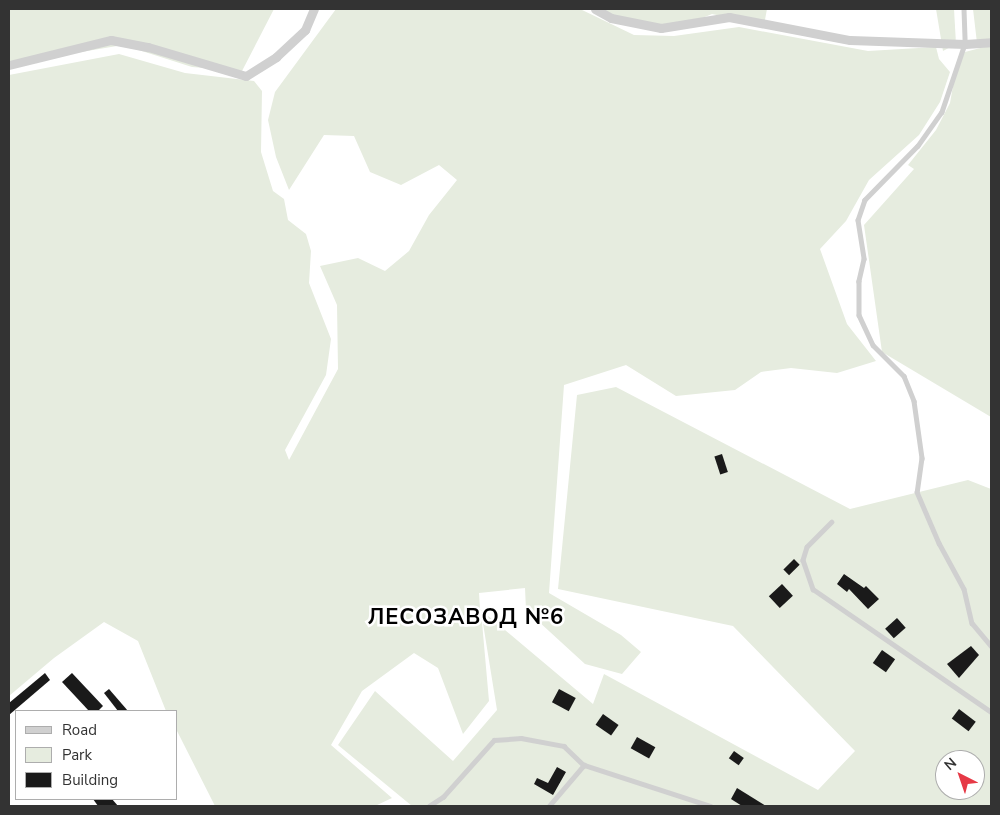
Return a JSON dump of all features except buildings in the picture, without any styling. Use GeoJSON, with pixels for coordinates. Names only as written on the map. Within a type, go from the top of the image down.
{"type":"FeatureCollection","features":[{"type":"Feature","properties":{"kind":"street"},"geometry":{"type":"LineString","coordinates":[[9,66],[111,40],[148,46],[246,76],[276,57],[305,30],[314,9]]}},
{"type":"Feature","properties":{"kind":"street"},"geometry":{"type":"LineString","coordinates":[[595,9],[611,18],[662,28],[729,17],[850,40],[965,44],[991,42]]}},
{"type":"Feature","properties":{"kind":"lane"},"geometry":{"type":"LineString","coordinates":[[964,9],[965,44],[942,112],[931,129],[865,200],[858,220],[864,259],[858,281],[859,315],[873,345],[904,376],[914,401],[922,458],[917,492],[939,544],[964,589],[972,623],[991,646]]}},
{"type":"Feature","properties":{"kind":"lane"},"geometry":{"type":"LineString","coordinates":[[832,522],[807,547],[803,560],[813,589],[991,713]]}},
{"type":"Feature","properties":{"kind":"lane"},"geometry":{"type":"LineString","coordinates":[[429,806],[443,797],[494,740],[521,738],[564,746],[584,765],[711,806]]}},
{"type":"Feature","properties":{"kind":"lane"},"geometry":{"type":"LineString","coordinates":[[549,806],[584,765]]}},
{"type":"Feature","properties":{"kind":"green space"},"geometry":{"type":"Polygon","coordinates":[[[9,9],[274,9],[242,71],[192,67],[123,45],[9,64],[9,9]]]}},
{"type":"Feature","properties":{"kind":"green space"},"geometry":{"type":"Polygon","coordinates":[[[336,9],[580,9],[634,35],[674,36],[739,27],[868,51],[936,47],[939,59],[950,72],[940,102],[919,135],[869,180],[846,221],[820,249],[847,324],[876,361],[837,373],[791,368],[761,372],[735,390],[676,396],[626,365],[564,385],[549,593],[621,635],[641,652],[622,674],[585,664],[526,610],[525,588],[479,593],[480,609],[593,704],[604,674],[818,790],[855,751],[733,626],[558,589],[577,395],[616,387],[850,509],[968,480],[991,489],[991,806],[412,806],[338,745],[375,691],[453,761],[497,710],[481,611],[489,701],[463,734],[438,668],[414,653],[362,691],[331,745],[392,798],[375,806],[215,806],[178,733],[178,710],[166,710],[138,641],[104,622],[54,658],[9,696],[9,75],[119,54],[185,73],[254,81],[262,91],[261,152],[273,191],[284,199],[288,220],[306,234],[311,251],[309,283],[331,339],[326,375],[285,450],[289,460],[338,369],[337,305],[320,266],[358,258],[385,271],[409,251],[429,215],[457,180],[439,165],[401,185],[370,172],[354,136],[324,135],[289,190],[276,157],[268,120],[275,92],[336,9]]]}},
{"type":"Feature","properties":{"kind":"green space"},"geometry":{"type":"Polygon","coordinates":[[[599,9],[767,9],[764,25],[712,14],[678,28],[620,19],[599,9]]]}},
{"type":"Feature","properties":{"kind":"green space"},"geometry":{"type":"Polygon","coordinates":[[[936,9],[954,9],[956,44],[943,51],[936,9]]]}},
{"type":"Feature","properties":{"kind":"green space"},"geometry":{"type":"Polygon","coordinates":[[[973,9],[991,9],[991,417],[882,352],[864,225],[914,169],[908,165],[936,130],[950,103],[956,69],[965,52],[988,46],[977,43],[973,9]]]}},
{"type":"Feature","properties":{"kind":"district","name":"ЛЕСОЗАВОД №6"},"geometry":{"type":"Point","coordinates":[466,618]}}]}
